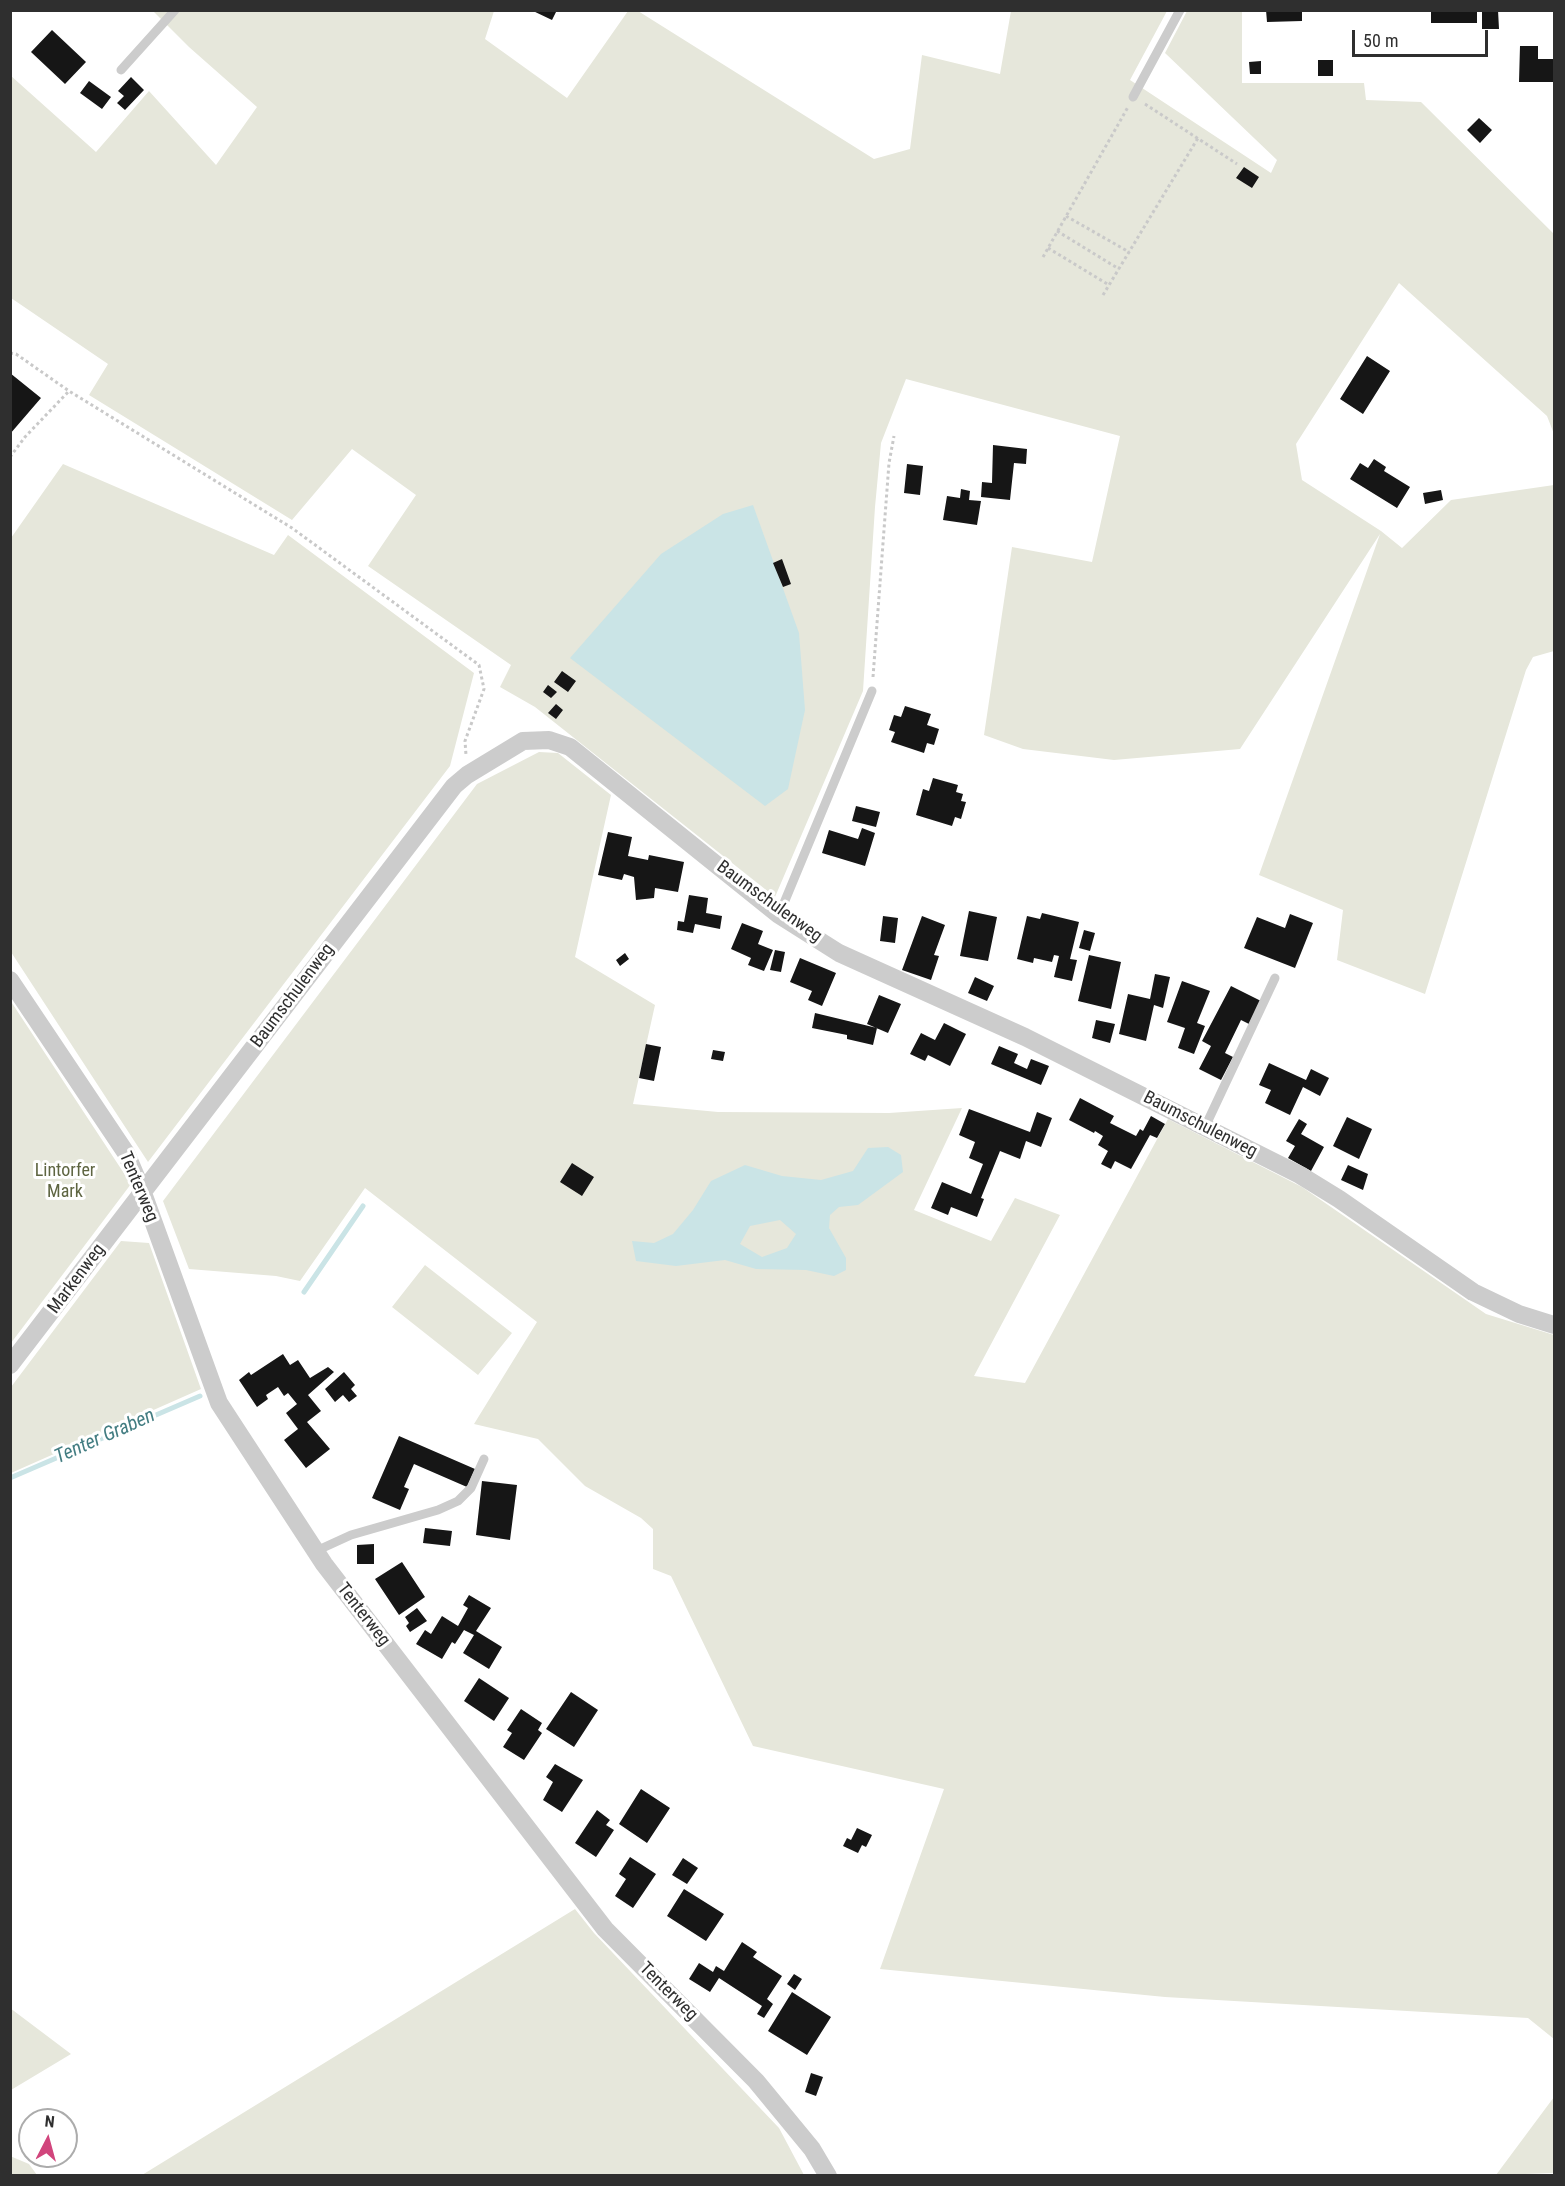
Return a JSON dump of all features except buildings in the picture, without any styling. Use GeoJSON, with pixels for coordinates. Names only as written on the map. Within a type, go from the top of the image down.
{"type":"FeatureCollection","features":[{"type":"Feature","properties":{"kind":"street","name":"Baumschulenweg"},"geometry":{"type":"LineString","coordinates":[[143,1193],[447,795],[467,775],[523,741],[549,740],[570,747],[779,915],[839,953],[1025,1037],[1300,1175],[1339,1199],[1473,1292],[1519,1314],[1554,1325]]}},
{"type":"Feature","properties":{"kind":"street","name":"Tenterweg"},"geometry":{"type":"LineString","coordinates":[[10,980],[126,1153],[143,1193],[219,1402],[324,1564],[605,1929],[756,2081],[812,2149],[828,2175]]}},
{"type":"Feature","properties":{"kind":"street","name":"Markenweg"},"geometry":{"type":"LineString","coordinates":[[10,1365],[143,1193]]}},
{"type":"Feature","properties":{"kind":"lane"},"geometry":{"type":"LineString","coordinates":[[122,70],[175,10]]}},
{"type":"Feature","properties":{"kind":"lane"},"geometry":{"type":"LineString","coordinates":[[1133,97],[1180,10]]}},
{"type":"Feature","properties":{"kind":"lane"},"geometry":{"type":"LineString","coordinates":[[779,915],[872,691]]}},
{"type":"Feature","properties":{"kind":"lane"},"geometry":{"type":"LineString","coordinates":[[1205,1127],[1275,978]]}},
{"type":"Feature","properties":{"kind":"lane"},"geometry":{"type":"LineString","coordinates":[[316,1551],[351,1534],[438,1510],[458,1501],[471,1488],[484,1459]]}},
{"type":"Feature","properties":{"kind":"path"},"geometry":{"type":"LineString","coordinates":[[1043,257],[1133,97],[1237,164]]}},
{"type":"Feature","properties":{"kind":"path"},"geometry":{"type":"LineString","coordinates":[[1103,296],[1198,138]]}},
{"type":"Feature","properties":{"kind":"path"},"geometry":{"type":"LineString","coordinates":[[1066,216],[1129,252]]}},
{"type":"Feature","properties":{"kind":"path"},"geometry":{"type":"LineString","coordinates":[[1058,231],[1119,269]]}},
{"type":"Feature","properties":{"kind":"path"},"geometry":{"type":"LineString","coordinates":[[1048,248],[1109,285]]}},
{"type":"Feature","properties":{"kind":"path"},"geometry":{"type":"LineString","coordinates":[[10,353],[16,354],[69,390],[292,528],[479,665],[484,689],[465,741],[467,775]]}},
{"type":"Feature","properties":{"kind":"path"},"geometry":{"type":"LineString","coordinates":[[10,457],[25,437],[69,390]]}},
{"type":"Feature","properties":{"kind":"path"},"geometry":{"type":"LineString","coordinates":[[872,691],[889,463],[894,436]]}},
{"type":"Feature","properties":{"kind":"green space"},"geometry":{"type":"Polygon","coordinates":[[[1242,10],[1242,83],[1364,83],[1366,100],[1421,102],[1554,234],[1554,434],[1547,416],[1399,283],[1296,444],[1302,480],[1381,531],[1402,548],[1451,500],[1554,485],[1554,651],[1533,657],[1526,670],[1425,994],[1337,960],[1343,910],[1259,875],[1380,534],[1240,749],[1114,760],[1023,749],[984,735],[1012,547],[1092,562],[1120,436],[906,379],[881,443],[863,691],[775,897],[535,707],[500,687],[511,665],[368,566],[416,495],[352,449],[292,520],[89,395],[108,364],[11,298],[10,75],[96,152],[149,91],[216,165],[257,107],[189,47],[153,11],[494,11],[485,39],[567,98],[628,11],[638,11],[874,159],[910,149],[922,55],[1000,74],[1011,11],[1167,11],[1130,80],[1271,173],[1277,160],[1165,53],[1187,11],[1242,10]]]}},
{"type":"Feature","properties":{"kind":"green space"},"geometry":{"type":"Polygon","coordinates":[[[63,464],[274,555],[288,535],[474,673],[450,766],[148,1162],[11,952],[11,538],[63,464]]]}},
{"type":"Feature","properties":{"kind":"green space"},"geometry":{"type":"Polygon","coordinates":[[[539,752],[558,753],[611,795],[575,957],[655,1005],[633,1104],[718,1112],[889,1113],[962,1108],[914,1210],[991,1241],[1015,1198],[1060,1215],[974,1376],[1025,1383],[1168,1119],[1302,1187],[1486,1314],[1554,1335],[1554,2039],[1528,2018],[1165,1997],[880,1969],[944,1789],[753,1746],[671,1576],[653,1569],[653,1529],[641,1518],[585,1486],[538,1439],[474,1424],[537,1322],[365,1188],[300,1281],[276,1276],[189,1269],[163,1201],[477,784],[539,752]]]}},
{"type":"Feature","properties":{"kind":"green space","name":"Lintorfer Mark"},"geometry":{"type":"Polygon","coordinates":[[[10,1000],[131,1184],[11,1343],[10,1343],[10,1000]]]}},
{"type":"Feature","properties":{"kind":"green space"},"geometry":{"type":"Polygon","coordinates":[[[121,1241],[149,1243],[201,1389],[11,1473],[11,1387],[121,1241]]]}},
{"type":"Feature","properties":{"kind":"green space"},"geometry":{"type":"Polygon","coordinates":[[[425,1265],[512,1333],[478,1375],[392,1307],[425,1265]]]}},
{"type":"Feature","properties":{"kind":"green space"},"geometry":{"type":"Polygon","coordinates":[[[575,1909],[594,1933],[779,2128],[804,2175],[142,2175],[575,1909]]]}},
{"type":"Feature","properties":{"kind":"green space"},"geometry":{"type":"Polygon","coordinates":[[[10,2008],[71,2054],[11,2090],[10,2090],[10,2008]]]}},
{"type":"Feature","properties":{"kind":"green space"},"geometry":{"type":"Polygon","coordinates":[[[1554,2097],[1554,2173],[1496,2175],[1554,2097]]]}},
{"type":"Feature","properties":{"kind":"green space"},"geometry":{"type":"Polygon","coordinates":[[[10,2156],[18,2159],[18,2168],[32,2168],[37,2175],[11,2175],[10,2156]]]}},
{"type":"Feature","properties":{"kind":"water"},"geometry":{"type":"Polygon","coordinates":[[[753,505],[799,633],[805,710],[788,789],[765,806],[570,658],[661,554],[723,514],[753,505]]]}},
{"type":"Feature","properties":{"kind":"water"},"geometry":{"type":"Polygon","coordinates":[[[888,1147],[901,1155],[903,1172],[858,1205],[839,1207],[830,1215],[829,1228],[846,1258],[846,1270],[834,1276],[806,1270],[756,1269],[725,1260],[676,1266],[636,1261],[632,1241],[654,1243],[673,1234],[693,1210],[711,1181],[745,1165],[782,1176],[821,1180],[853,1171],[868,1148],[888,1147]],[[780,1220],[750,1226],[740,1244],[762,1257],[787,1248],[796,1234],[780,1220]]]}},
{"type":"Feature","properties":{"kind":"waterway","name":"Tenter Graben"},"geometry":{"type":"LineString","coordinates":[[304,1292],[363,1206]]}},
{"type":"Feature","properties":{"kind":"waterway","name":"Tenter Graben"},"geometry":{"type":"LineString","coordinates":[[10,1478],[200,1396]]}}]}
